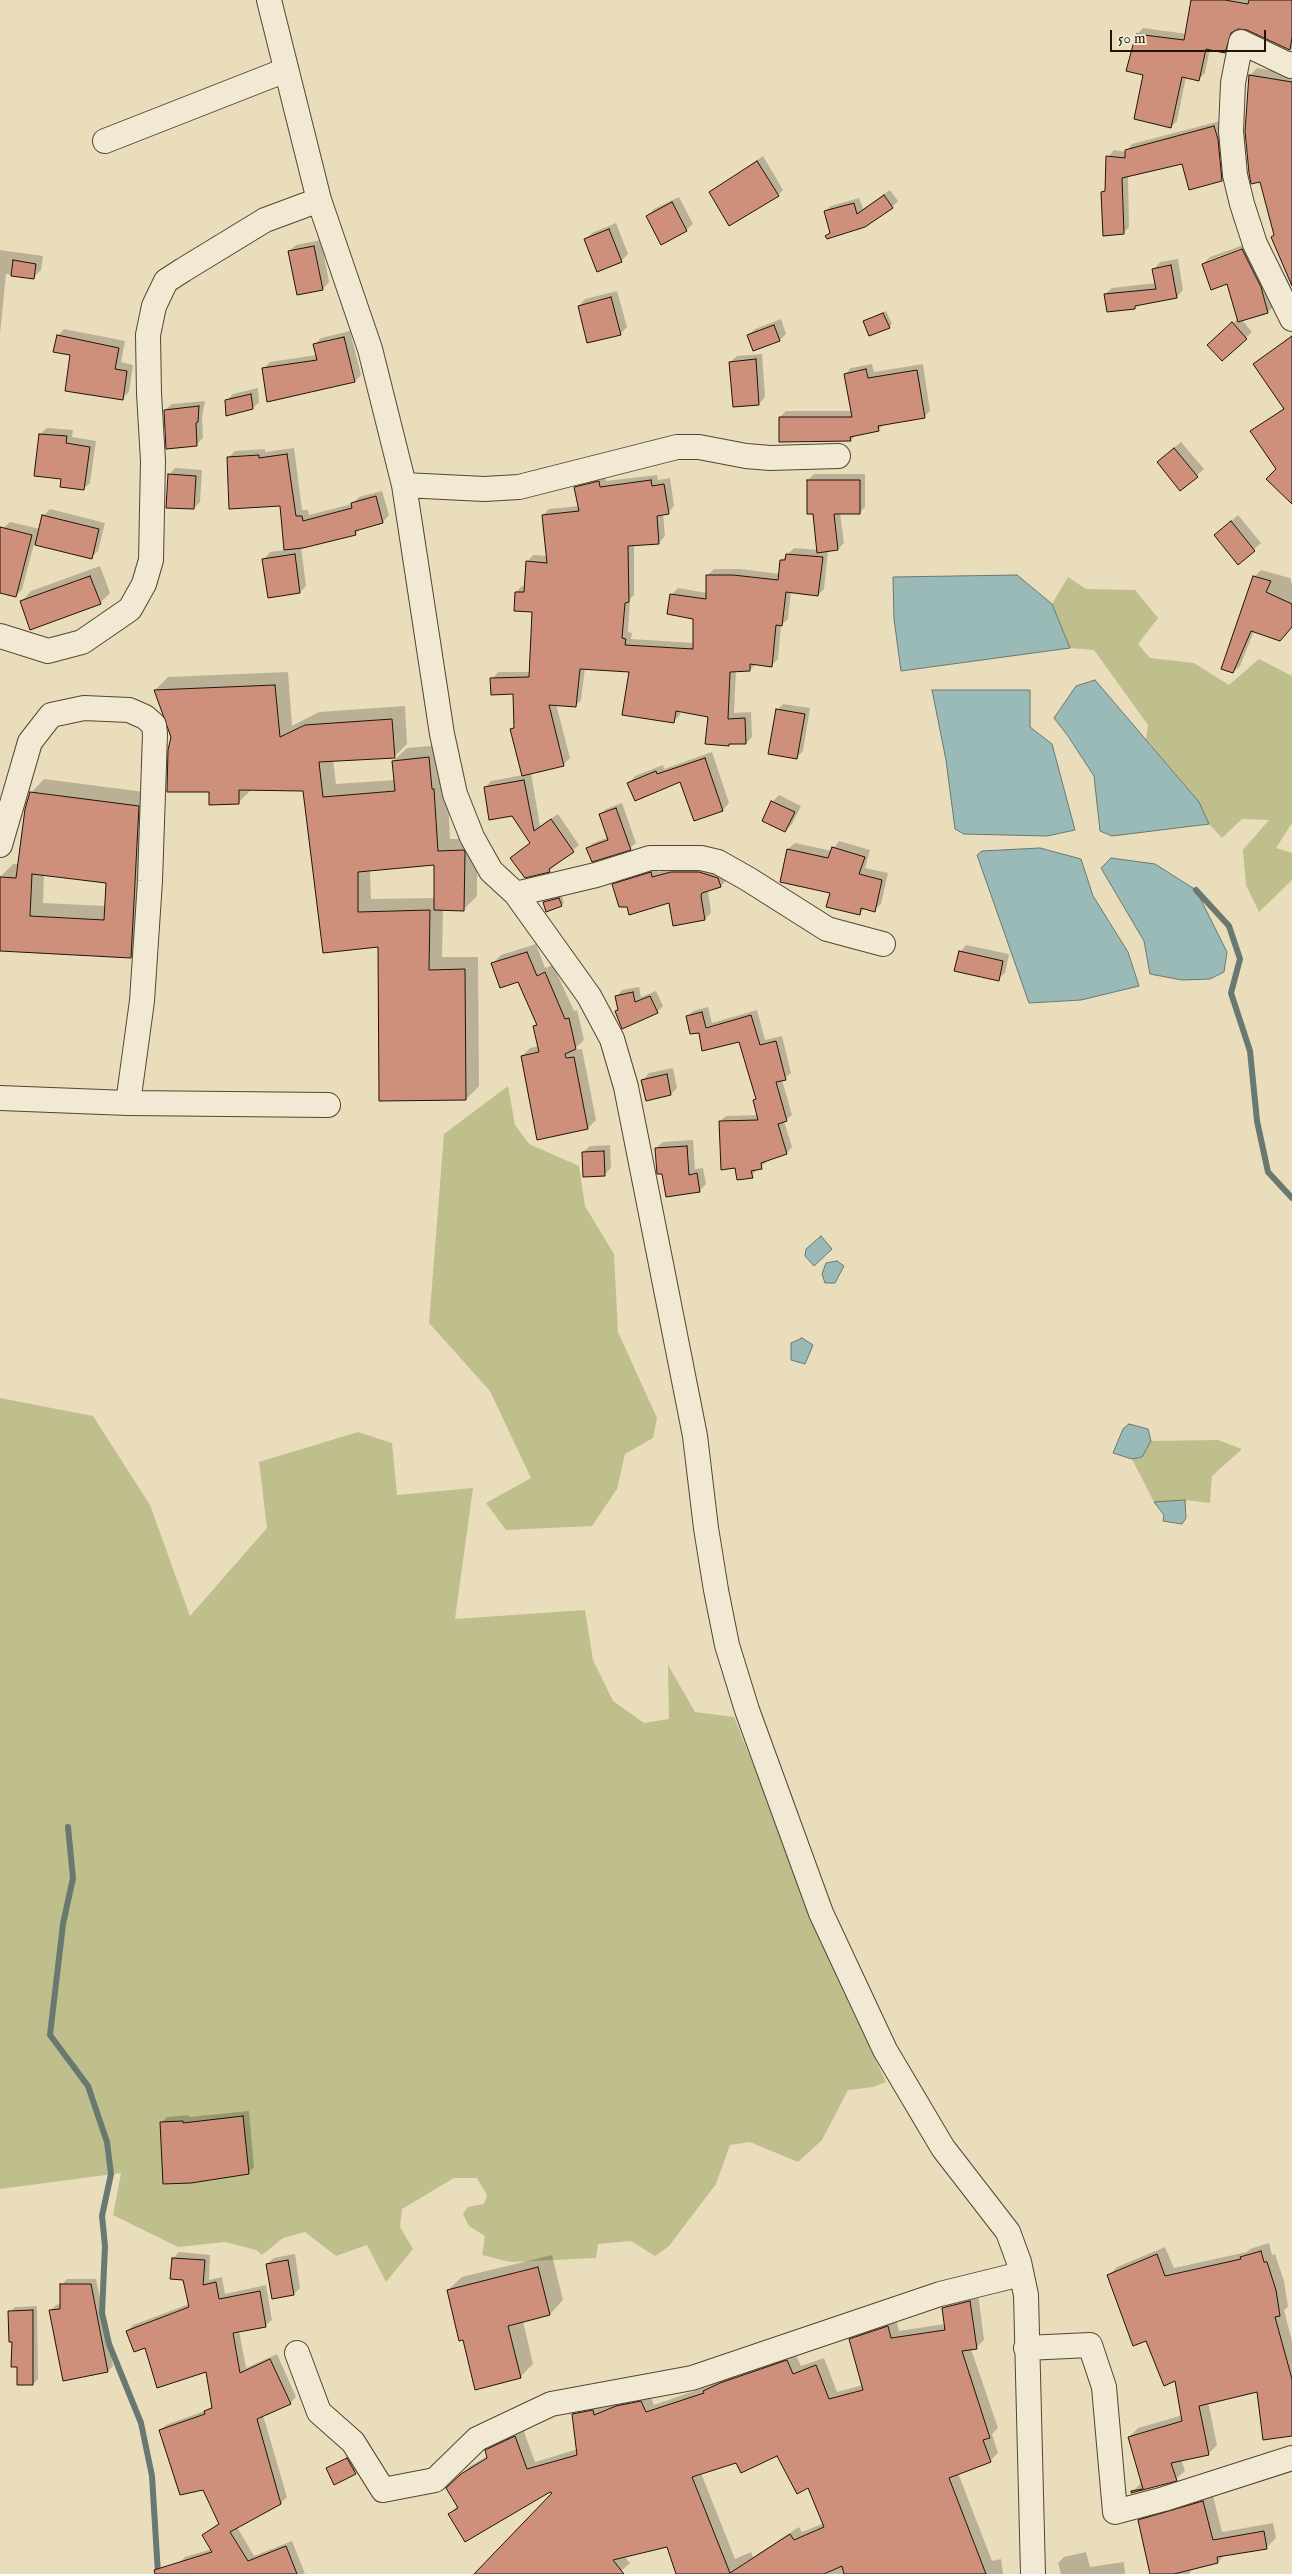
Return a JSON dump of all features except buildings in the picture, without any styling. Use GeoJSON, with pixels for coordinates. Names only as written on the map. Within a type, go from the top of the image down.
{"type":"FeatureCollection","features":[{"type":"Feature","properties":{"kind":"street"},"geometry":{"type":"LineString","coordinates":[[269,0],[319,200],[370,350],[404,485],[442,734],[455,794],[472,837],[491,871],[516,894],[589,996],[612,1039],[626,1087],[695,1436],[706,1528],[727,1646],[777,1796],[821,1913],[885,2050],[943,2148],[1008,2232],[1022,2274],[1026,2295],[1033,2574]]}},
{"type":"Feature","properties":{"kind":"street"},"geometry":{"type":"LineString","coordinates":[[1292,64],[1291,66],[1241,42],[1233,82],[1231,131],[1235,175],[1242,204],[1255,244],[1292,319]]}},
{"type":"Feature","properties":{"kind":"street"},"geometry":{"type":"LineString","coordinates":[[105,141],[286,70]]}},
{"type":"Feature","properties":{"kind":"street"},"geometry":{"type":"LineString","coordinates":[[0,636],[48,651],[82,642],[130,609],[144,584],[151,560],[153,461],[148,335],[154,306],[166,281],[183,270],[265,220],[319,200]]}},
{"type":"Feature","properties":{"kind":"street"},"geometry":{"type":"LineString","coordinates":[[404,485],[484,489],[519,487],[677,447],[699,448],[746,456],[801,458],[838,456]]}},
{"type":"Feature","properties":{"kind":"street"},"geometry":{"type":"LineString","coordinates":[[0,845],[30,742],[51,715],[84,708],[129,710],[145,716],[154,725],[150,881],[142,1001],[128,1103]]}},
{"type":"Feature","properties":{"kind":"street"},"geometry":{"type":"LineString","coordinates":[[516,894],[596,875],[650,858],[701,858],[718,862],[827,929],[883,944]]}},
{"type":"Feature","properties":{"kind":"street"},"geometry":{"type":"LineString","coordinates":[[0,1098],[128,1103],[328,1105]]}},
{"type":"Feature","properties":{"kind":"street"},"geometry":{"type":"LineString","coordinates":[[297,2353],[319,2412],[354,2442],[382,2490],[435,2480],[477,2439],[551,2404],[692,2378],[940,2294],[1022,2274]]}},
{"type":"Feature","properties":{"kind":"street"},"geometry":{"type":"LineString","coordinates":[[1026,2348],[1090,2345],[1104,2387],[1115,2512],[1164,2500],[1292,2458]]}},
{"type":"Feature","properties":{"kind":"green space"},"geometry":{"type":"Polygon","coordinates":[[[1068,577],[1086,589],[1135,590],[1158,618],[1138,644],[1150,658],[1194,663],[1229,685],[1259,659],[1292,676],[1292,823],[1276,848],[1292,853],[1292,880],[1259,912],[1246,885],[1243,850],[1269,820],[1242,819],[1222,838],[1209,824],[1199,802],[1146,739],[1148,725],[1094,650],[1070,648],[1052,604],[1068,577]]]}},
{"type":"Feature","properties":{"kind":"green space"},"geometry":{"type":"Polygon","coordinates":[[[508,1086],[515,1125],[529,1144],[579,1166],[585,1206],[614,1254],[618,1332],[657,1418],[653,1438],[625,1454],[617,1489],[592,1526],[506,1530],[486,1503],[531,1478],[490,1391],[429,1323],[444,1134],[508,1086]]]}},
{"type":"Feature","properties":{"kind":"green space"},"geometry":{"type":"Polygon","coordinates":[[[0,1398],[93,1416],[150,1505],[190,1616],[267,1528],[259,1462],[358,1432],[392,1443],[397,1495],[473,1488],[455,1619],[585,1610],[593,1660],[613,1701],[644,1723],[669,1719],[668,1665],[695,1712],[734,1717],[844,1993],[886,2082],[873,2087],[848,2090],[822,2140],[798,2162],[750,2142],[730,2145],[716,2184],[669,2246],[655,2256],[631,2241],[598,2244],[596,2258],[510,2262],[482,2255],[485,2236],[469,2226],[463,2214],[468,2207],[484,2204],[487,2195],[477,2178],[454,2178],[402,2209],[400,2227],[413,2249],[386,2282],[367,2245],[336,2256],[305,2232],[283,2238],[262,2255],[256,2250],[225,2242],[178,2247],[113,2215],[121,2173],[0,2189],[0,1398]]]}},
{"type":"Feature","properties":{"kind":"green space"},"geometry":{"type":"Polygon","coordinates":[[[1218,1440],[1242,1449],[1212,1476],[1210,1503],[1185,1500],[1154,1502],[1132,1459],[1142,1457],[1151,1441],[1218,1440]]]}},
{"type":"Feature","properties":{"kind":"water"},"geometry":{"type":"Polygon","coordinates":[[[1017,575],[1052,604],[1070,648],[901,671],[894,619],[893,577],[1017,575]]]}},
{"type":"Feature","properties":{"kind":"water"},"geometry":{"type":"Polygon","coordinates":[[[1095,680],[1199,802],[1209,824],[1112,836],[1100,831],[1094,776],[1054,718],[1076,686],[1095,680]]]}},
{"type":"Feature","properties":{"kind":"water"},"geometry":{"type":"Polygon","coordinates":[[[932,690],[1030,690],[1030,727],[1052,744],[1075,830],[1047,836],[964,834],[955,829],[946,760],[932,690]]]}},
{"type":"Feature","properties":{"kind":"water"},"geometry":{"type":"Polygon","coordinates":[[[1040,848],[1081,859],[1093,896],[1128,952],[1139,986],[1081,1000],[1029,1003],[977,855],[982,851],[1040,848]]]}},
{"type":"Feature","properties":{"kind":"water"},"geometry":{"type":"Polygon","coordinates":[[[1111,858],[1155,864],[1196,890],[1227,952],[1224,972],[1210,979],[1182,980],[1150,974],[1144,941],[1101,868],[1111,858]]]}},
{"type":"Feature","properties":{"kind":"water"},"geometry":{"type":"Polygon","coordinates":[[[821,1236],[832,1249],[814,1266],[805,1256],[806,1249],[821,1236]]]}},
{"type":"Feature","properties":{"kind":"water"},"geometry":{"type":"Polygon","coordinates":[[[837,1261],[844,1266],[835,1283],[825,1283],[822,1274],[826,1263],[837,1261]]]}},
{"type":"Feature","properties":{"kind":"water"},"geometry":{"type":"Polygon","coordinates":[[[802,1338],[813,1345],[805,1364],[791,1360],[791,1343],[802,1338]]]}},
{"type":"Feature","properties":{"kind":"water"},"geometry":{"type":"Polygon","coordinates":[[[1129,1424],[1148,1429],[1151,1441],[1142,1457],[1132,1459],[1113,1453],[1123,1429],[1129,1424]]]}},
{"type":"Feature","properties":{"kind":"water"},"geometry":{"type":"Polygon","coordinates":[[[1185,1500],[1186,1518],[1182,1524],[1163,1521],[1164,1515],[1154,1502],[1185,1500]]]}},
{"type":"Feature","properties":{"kind":"waterway"},"geometry":{"type":"LineString","coordinates":[[1196,890],[1229,926],[1240,959],[1231,993],[1250,1051],[1257,1121],[1268,1172],[1292,1198]]}},
{"type":"Feature","properties":{"kind":"waterway"},"geometry":{"type":"LineString","coordinates":[[68,1827],[73,1878],[63,1924],[50,2035],[88,2086],[107,2142],[111,2174],[102,2216],[105,2246],[102,2313],[109,2344],[141,2423],[152,2476],[158,2574]]}}]}
